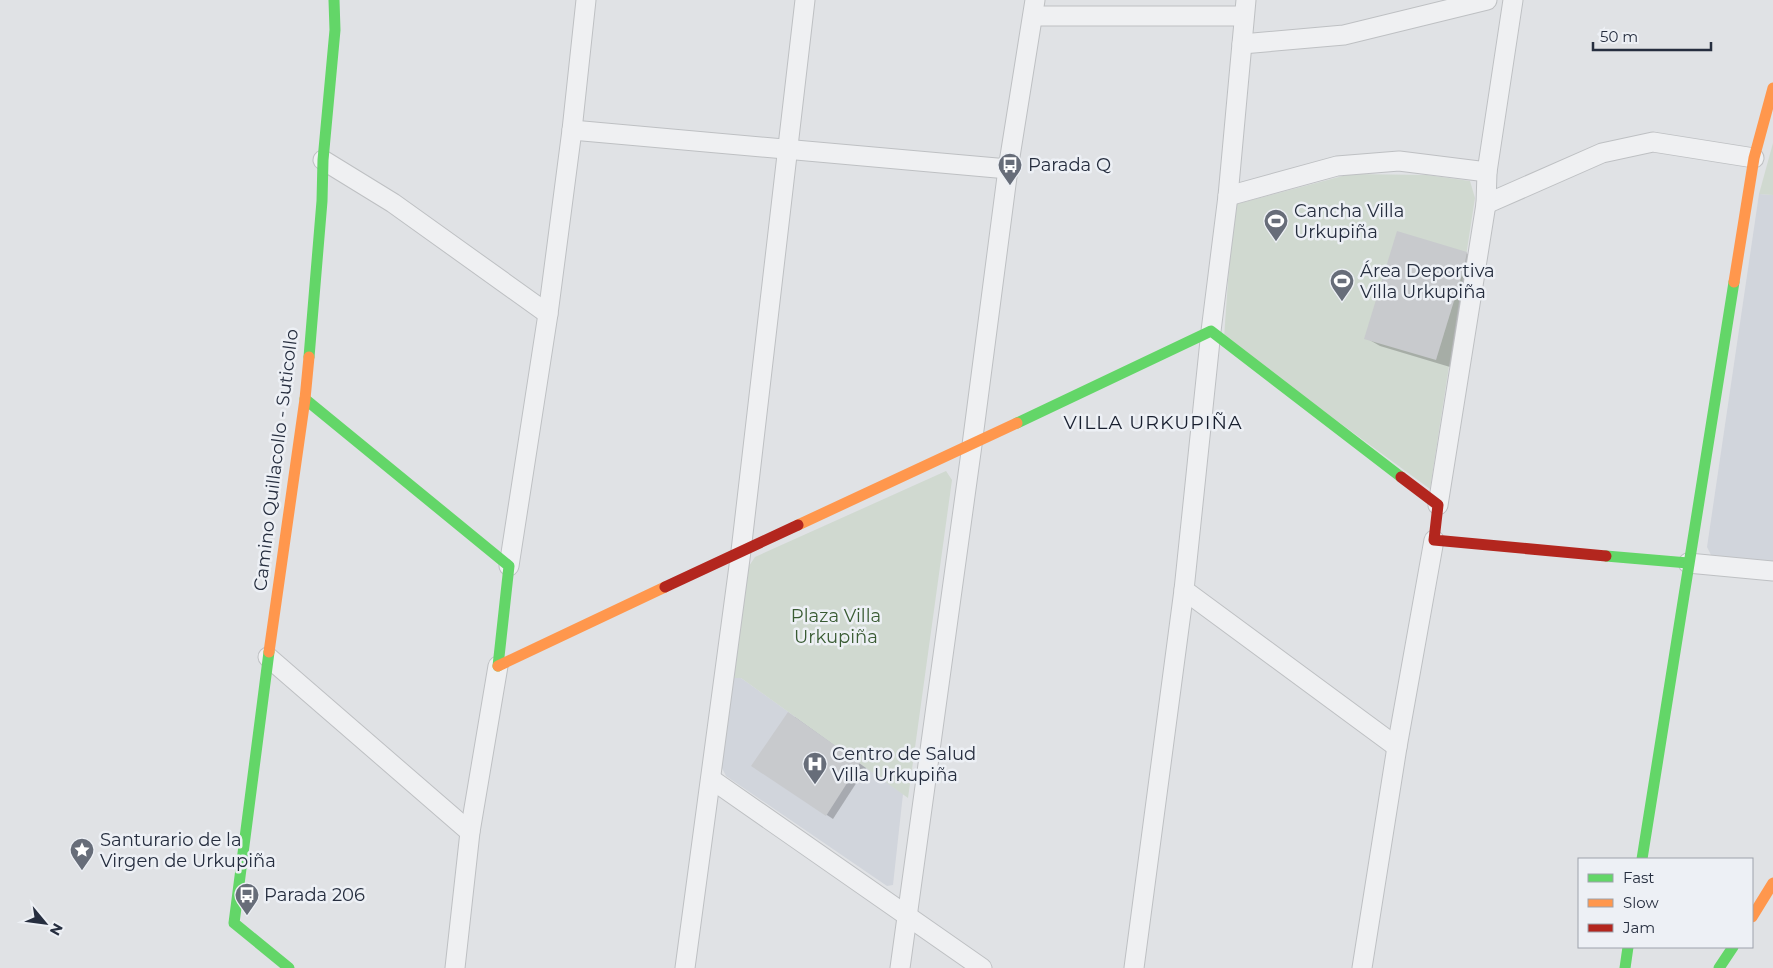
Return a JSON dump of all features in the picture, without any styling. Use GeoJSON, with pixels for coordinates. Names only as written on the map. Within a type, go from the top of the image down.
{"type":"FeatureCollection","features":[{"type":"Feature","properties":{"kind":"street","name":"Camino Quillacollo - Suticollo"},"geometry":{"type":"LineString","coordinates":[[289,968],[234,922],[268,657],[305,398],[322,200],[323,160],[334,30],[334,0]]}},
{"type":"Feature","properties":{"kind":"street"},"geometry":{"type":"LineString","coordinates":[[455,968],[470,832],[498,666],[509,566],[548,314],[572,130],[586,0]]}},
{"type":"Feature","properties":{"kind":"street"},"geometry":{"type":"LineString","coordinates":[[684,968],[741,551],[806,0]]}},
{"type":"Feature","properties":{"kind":"street"},"geometry":{"type":"LineString","coordinates":[[1242,44],[1344,35],[1487,0]]}},
{"type":"Feature","properties":{"kind":"street"},"geometry":{"type":"LineString","coordinates":[[1362,968],[1397,747],[1434,540],[1486,204],[1487,172],[1513,0]]}},
{"type":"Feature","properties":{"kind":"street"},"geometry":{"type":"LineString","coordinates":[[900,968],[1008,169],[1034,8],[1245,8],[1228,196],[1184,590],[1134,968]]}},
{"type":"Feature","properties":{"kind":"street"},"geometry":{"type":"LineString","coordinates":[[1642,858],[1754,158],[1773,88]]}},
{"type":"Feature","properties":{"kind":"street"},"geometry":{"type":"LineString","coordinates":[[572,130],[1008,169]]}},
{"type":"Feature","properties":{"kind":"street"},"geometry":{"type":"LineString","coordinates":[[1486,204],[1602,153],[1654,142],[1754,158]]}},
{"type":"Feature","properties":{"kind":"street"},"geometry":{"type":"LineString","coordinates":[[323,160],[393,203],[548,314]]}},
{"type":"Feature","properties":{"kind":"street"},"geometry":{"type":"LineString","coordinates":[[1228,196],[1337,166],[1399,161],[1487,172]]}},
{"type":"Feature","properties":{"kind":"street"},"geometry":{"type":"LineString","coordinates":[[498,666],[1212,331]]}},
{"type":"Feature","properties":{"kind":"street"},"geometry":{"type":"LineString","coordinates":[[1212,331],[1438,505]]}},
{"type":"Feature","properties":{"kind":"street"},"geometry":{"type":"LineString","coordinates":[[305,398],[509,566]]}},
{"type":"Feature","properties":{"kind":"street"},"geometry":{"type":"LineString","coordinates":[[1434,540],[1773,571]]}},
{"type":"Feature","properties":{"kind":"street"},"geometry":{"type":"LineString","coordinates":[[1184,590],[1397,747]]}},
{"type":"Feature","properties":{"kind":"street"},"geometry":{"type":"LineString","coordinates":[[268,657],[470,832]]}},
{"type":"Feature","properties":{"kind":"street"},"geometry":{"type":"LineString","coordinates":[[711,779],[982,968]]}},
{"type":"Feature","properties":{"kind":"street"},"geometry":{"type":"LineString","coordinates":[[1753,915],[1773,883]]}},
{"type":"Feature","properties":{"kind":"street"},"geometry":{"type":"LineString","coordinates":[[1625,968],[1628,948]]}},
{"type":"Feature","properties":{"kind":"street"},"geometry":{"type":"LineString","coordinates":[[1719,968],[1732,948]]}},
{"type":"Feature","properties":{"kind":"shaded area"},"geometry":{"type":"Polygon","coordinates":[[[1759,194],[1773,195],[1773,561],[1711,555],[1707,547],[1759,194]]]}},
{"type":"Feature","properties":{"kind":"shaded area","name":"Centro de Salud Villa Urkupiña"},"geometry":{"type":"Polygon","coordinates":[[[734,678],[741,678],[903,794],[893,885],[887,886],[726,776],[720,764],[734,678]]]}},
{"type":"Feature","properties":{"kind":"green space"},"geometry":{"type":"Polygon","coordinates":[[[1773,143],[1773,195],[1759,194],[1773,143]]]}},
{"type":"Feature","properties":{"kind":"green space","name":"Área Deportiva Villa Urkupiña"},"geometry":{"type":"Polygon","coordinates":[[[1350,174],[1427,175],[1470,181],[1475,198],[1430,489],[1224,338],[1229,266],[1237,204],[1350,174]]]}},
{"type":"Feature","properties":{"kind":"green space","name":"Plaza Villa Urkupiña"},"geometry":{"type":"Polygon","coordinates":[[[946,471],[952,480],[908,798],[741,678],[734,678],[747,569],[755,557],[946,471]]]}},
{"type":"Feature","properties":{"kind":"building"},"geometry":{"type":"Polygon","coordinates":[[[1397,231],[1467,252],[1464,268],[1436,360],[1364,339],[1397,231]]]}},
{"type":"Feature","properties":{"kind":"building","name":"Centro de Salud Villa Urkupiña"},"geometry":{"type":"Polygon","coordinates":[[[788,712],[860,763],[826,816],[751,766],[788,712]]]}},
{"type":"Feature","properties":{"kind":"traffic: fast"},"geometry":{"type":"LineString","coordinates":[[309,357],[322,201],[323,160],[335,30],[334,0]]}},
{"type":"Feature","properties":{"kind":"traffic: fast"},"geometry":{"type":"LineString","coordinates":[[1642,858],[1734,282]]}},
{"type":"Feature","properties":{"kind":"traffic: fast"},"geometry":{"type":"LineString","coordinates":[[1017,423],[1211,331],[1401,477]]}},
{"type":"Feature","properties":{"kind":"traffic: fast"},"geometry":{"type":"LineString","coordinates":[[305,399],[509,566],[498,666]]}},
{"type":"Feature","properties":{"kind":"traffic: fast"},"geometry":{"type":"LineString","coordinates":[[1606,556],[1688,563]]}},
{"type":"Feature","properties":{"kind":"traffic: fast"},"geometry":{"type":"LineString","coordinates":[[269,652],[234,923],[289,968]]}},
{"type":"Feature","properties":{"kind":"traffic: fast"},"geometry":{"type":"LineString","coordinates":[[1625,968],[1628,948]]}},
{"type":"Feature","properties":{"kind":"traffic: fast"},"geometry":{"type":"LineString","coordinates":[[1719,968],[1732,948]]}},
{"type":"Feature","properties":{"kind":"traffic: slow"},"geometry":{"type":"LineString","coordinates":[[1734,282],[1754,158],[1773,88]]}},
{"type":"Feature","properties":{"kind":"traffic: slow"},"geometry":{"type":"LineString","coordinates":[[269,652],[305,399],[309,357]]}},
{"type":"Feature","properties":{"kind":"traffic: slow"},"geometry":{"type":"LineString","coordinates":[[798,525],[1017,423]]}},
{"type":"Feature","properties":{"kind":"traffic: slow"},"geometry":{"type":"LineString","coordinates":[[498,666],[665,587]]}},
{"type":"Feature","properties":{"kind":"traffic: slow"},"geometry":{"type":"LineString","coordinates":[[1753,915],[1773,883]]}},
{"type":"Feature","properties":{"kind":"traffic: jam"},"geometry":{"type":"LineString","coordinates":[[1401,477],[1438,505],[1434,540],[1606,556]]}},
{"type":"Feature","properties":{"kind":"traffic: jam"},"geometry":{"type":"LineString","coordinates":[[665,587],[798,525]]}},
{"type":"Feature","properties":{"kind":"place","name":"Parada Q"},"geometry":{"type":"Point","coordinates":[1010,186]}},
{"type":"Feature","properties":{"kind":"place","name":"Cancha Villa Urkupiña"},"geometry":{"type":"Point","coordinates":[1276,242]}},
{"type":"Feature","properties":{"kind":"place","name":"Área Deportiva Villa Urkupiña"},"geometry":{"type":"Point","coordinates":[1342,302]}},
{"type":"Feature","properties":{"kind":"place","name":"Centro de Salud Villa Urkupiña"},"geometry":{"type":"Point","coordinates":[815,785]}},
{"type":"Feature","properties":{"kind":"place","name":"Santurario de la Virgen de Urkupiña"},"geometry":{"type":"Point","coordinates":[82,871]}},
{"type":"Feature","properties":{"kind":"place","name":"Parada 206"},"geometry":{"type":"Point","coordinates":[247,916]}},
{"type":"Feature","properties":{"kind":"district","name":"VILLA URKUPIÑA"},"geometry":{"type":"Point","coordinates":[1153,422]}}]}
